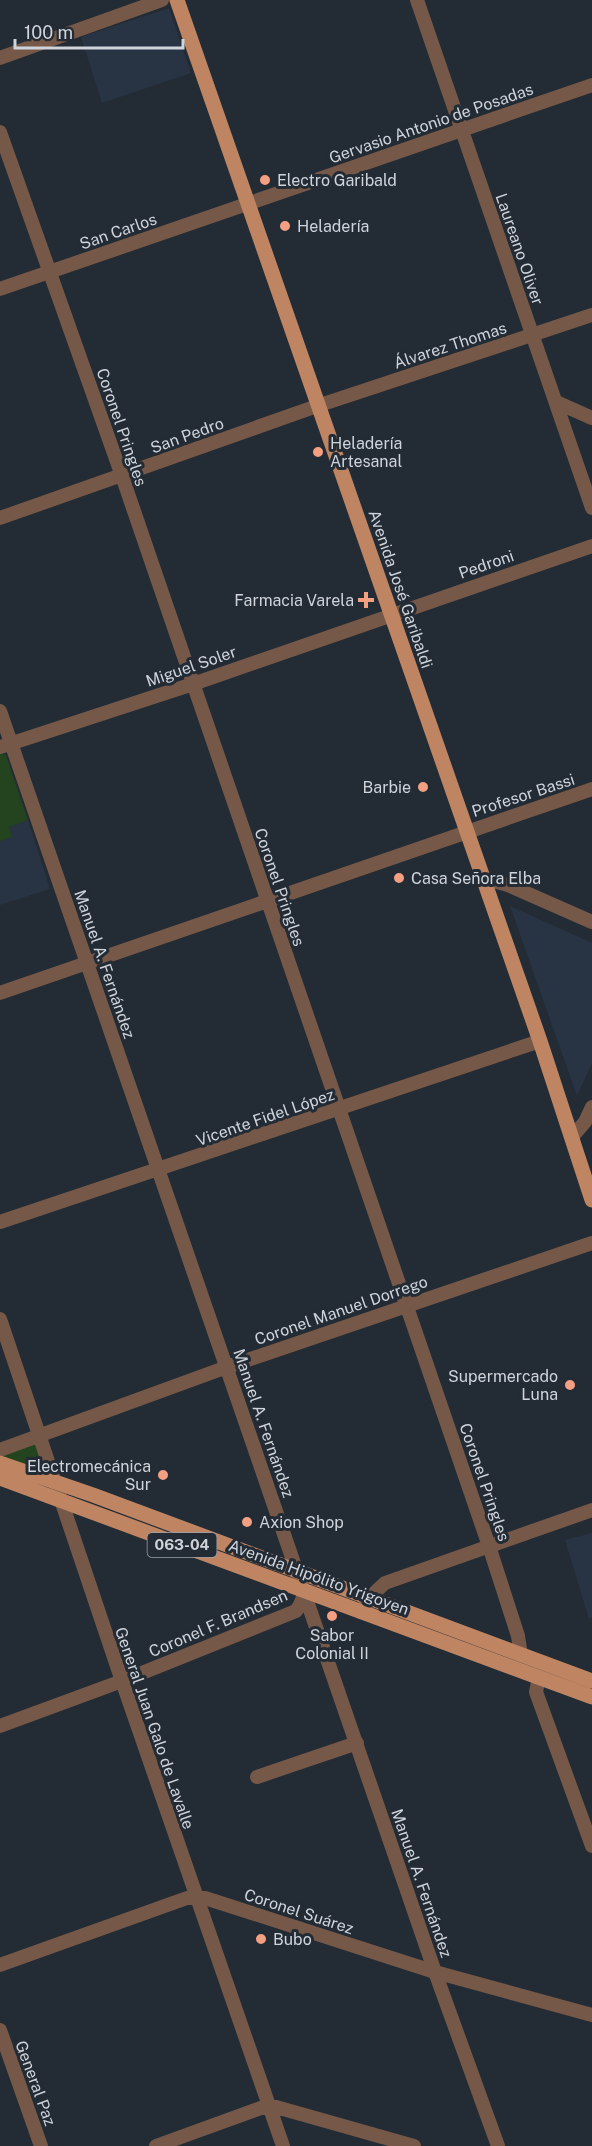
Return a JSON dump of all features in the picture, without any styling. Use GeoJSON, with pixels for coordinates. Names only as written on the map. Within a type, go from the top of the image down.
{"type":"FeatureCollection","features":[{"type":"Feature","properties":{"kind":"main road","name":"Avenida José Garibaldi"},"geometry":{"type":"LineString","coordinates":[[177,0],[591,1193]]}},
{"type":"Feature","properties":{"kind":"main road","name":"Avenida Hipólito Yrigoyen"},"geometry":{"type":"LineString","coordinates":[[0,1463],[370,1597],[592,1681]]}},
{"type":"Feature","properties":{"kind":"main road","name":"Avenida Hipólito Yrigoyen"},"geometry":{"type":"LineString","coordinates":[[0,1478],[592,1697]]}},
{"type":"Feature","properties":{"kind":"street"},"geometry":{"type":"LineString","coordinates":[[0,58],[162,0]]}},
{"type":"Feature","properties":{"kind":"street","name":"Laureano Oliver"},"geometry":{"type":"LineString","coordinates":[[417,0],[592,508]]}},
{"type":"Feature","properties":{"kind":"street","name":"Gervasio Antonio de Posadas"},"geometry":{"type":"LineString","coordinates":[[247,203],[592,85]]}},
{"type":"Feature","properties":{"kind":"street","name":"Coronel Pringles"},"geometry":{"type":"LineString","coordinates":[[0,132],[122,476],[407,1305],[489,1545],[518,1636],[521,1655]]}},
{"type":"Feature","properties":{"kind":"street","name":"San Carlos"},"geometry":{"type":"LineString","coordinates":[[0,289],[247,203]]}},
{"type":"Feature","properties":{"kind":"street","name":"Álvarez Thomas"},"geometry":{"type":"LineString","coordinates":[[317,406],[592,315]]}},
{"type":"Feature","properties":{"kind":"street"},"geometry":{"type":"LineString","coordinates":[[556,402],[592,418]]}},
{"type":"Feature","properties":{"kind":"street","name":"San Pedro"},"geometry":{"type":"LineString","coordinates":[[0,518],[317,406]]}},
{"type":"Feature","properties":{"kind":"street","name":"Pedroni"},"geometry":{"type":"LineString","coordinates":[[391,614],[592,546]]}},
{"type":"Feature","properties":{"kind":"street","name":"Miguel Soler"},"geometry":{"type":"LineString","coordinates":[[5,745],[193,684],[391,614]]}},
{"type":"Feature","properties":{"kind":"street","name":"Manuel A. Fernández"},"geometry":{"type":"LineString","coordinates":[[0,711],[5,745],[87,964],[435,1972],[498,2146]]}},
{"type":"Feature","properties":{"kind":"street","name":"Profesor Bassi"},"geometry":{"type":"LineString","coordinates":[[0,993],[592,789]]}},
{"type":"Feature","properties":{"kind":"street"},"geometry":{"type":"LineString","coordinates":[[482,878],[508,885],[592,922]]}},
{"type":"Feature","properties":{"kind":"street","name":"Vicente Fidel López"},"geometry":{"type":"LineString","coordinates":[[0,1222],[540,1041]]}},
{"type":"Feature","properties":{"kind":"street"},"geometry":{"type":"LineString","coordinates":[[572,1137],[585,1122],[592,1107]]}},
{"type":"Feature","properties":{"kind":"street","name":"Coronel Manuel Dorrego"},"geometry":{"type":"LineString","coordinates":[[0,1450],[227,1367],[592,1243]]}},
{"type":"Feature","properties":{"kind":"street","name":"General Juan Galo de Lavalle"},"geometry":{"type":"LineString","coordinates":[[0,1319],[60,1500],[283,2146]]}},
{"type":"Feature","properties":{"kind":"street"},"geometry":{"type":"LineString","coordinates":[[361,1612],[370,1597],[385,1583],[592,1510]]}},
{"type":"Feature","properties":{"kind":"street","name":"Coronel F. Brandsen"},"geometry":{"type":"LineString","coordinates":[[0,1726],[122,1681],[296,1611],[305,1592]]}},
{"type":"Feature","properties":{"kind":"street"},"geometry":{"type":"LineString","coordinates":[[539,1677],[536,1692],[592,1846]]}},
{"type":"Feature","properties":{"kind":"street"},"geometry":{"type":"LineString","coordinates":[[257,1778],[357,1743]]}},
{"type":"Feature","properties":{"kind":"street"},"geometry":{"type":"LineString","coordinates":[[0,1965],[187,1898],[196,1897]]}},
{"type":"Feature","properties":{"kind":"street","name":"Coronel Suárez"},"geometry":{"type":"LineString","coordinates":[[196,1897],[435,1972],[592,2015]]}},
{"type":"Feature","properties":{"kind":"street","name":"General Paz"},"geometry":{"type":"LineString","coordinates":[[0,2030],[41,2146]]}},
{"type":"Feature","properties":{"kind":"street"},"geometry":{"type":"LineString","coordinates":[[156,2146],[269,2106],[414,2146]]}},
{"type":"Feature","properties":{"kind":"shaded area"},"geometry":{"type":"Polygon","coordinates":[[[169,8],[191,73],[102,103],[81,37],[169,8]]]}},
{"type":"Feature","properties":{"kind":"shaded area"},"geometry":{"type":"Polygon","coordinates":[[[28,820],[50,889],[0,905],[0,841],[12,837],[9,827],[28,820]]]}},
{"type":"Feature","properties":{"kind":"shaded area"},"geometry":{"type":"Polygon","coordinates":[[[510,906],[592,943],[592,1063],[577,1096],[510,906]]]}},
{"type":"Feature","properties":{"kind":"shaded area"},"geometry":{"type":"Polygon","coordinates":[[[592,1533],[592,1617],[589,1619],[565,1540],[592,1533]]]}},
{"type":"Feature","properties":{"kind":"green space"},"geometry":{"type":"Polygon","coordinates":[[[0,753],[6,755],[28,820],[9,827],[12,837],[0,841],[0,753]]]}},
{"type":"Feature","properties":{"kind":"green space"},"geometry":{"type":"Polygon","coordinates":[[[37,1435],[52,1478],[0,1460],[0,1451],[37,1435]]]}},
{"type":"Feature","properties":{"kind":"place","name":"Electro Garibald"},"geometry":{"type":"Point","coordinates":[265,180]}},
{"type":"Feature","properties":{"kind":"place","name":"Heladería"},"geometry":{"type":"Point","coordinates":[285,226]}},
{"type":"Feature","properties":{"kind":"place","name":"Heladería Artesanal"},"geometry":{"type":"Point","coordinates":[318,452]}},
{"type":"Feature","properties":{"kind":"place","name":"Farmacia Varela"},"geometry":{"type":"Point","coordinates":[366,600]}},
{"type":"Feature","properties":{"kind":"place","name":"Barbie"},"geometry":{"type":"Point","coordinates":[423,787]}},
{"type":"Feature","properties":{"kind":"place","name":"Casa Señora Elba"},"geometry":{"type":"Point","coordinates":[399,878]}},
{"type":"Feature","properties":{"kind":"place","name":"Supermercado Luna"},"geometry":{"type":"Point","coordinates":[570,1385]}},
{"type":"Feature","properties":{"kind":"place","name":"Electromecánica Sur"},"geometry":{"type":"Point","coordinates":[163,1475]}},
{"type":"Feature","properties":{"kind":"place","name":"Axion Shop"},"geometry":{"type":"Point","coordinates":[247,1522]}},
{"type":"Feature","properties":{"kind":"place","name":"Sabor Colonial II"},"geometry":{"type":"Point","coordinates":[332,1616]}},
{"type":"Feature","properties":{"kind":"place","name":"Bubo"},"geometry":{"type":"Point","coordinates":[261,1939]}}]}
